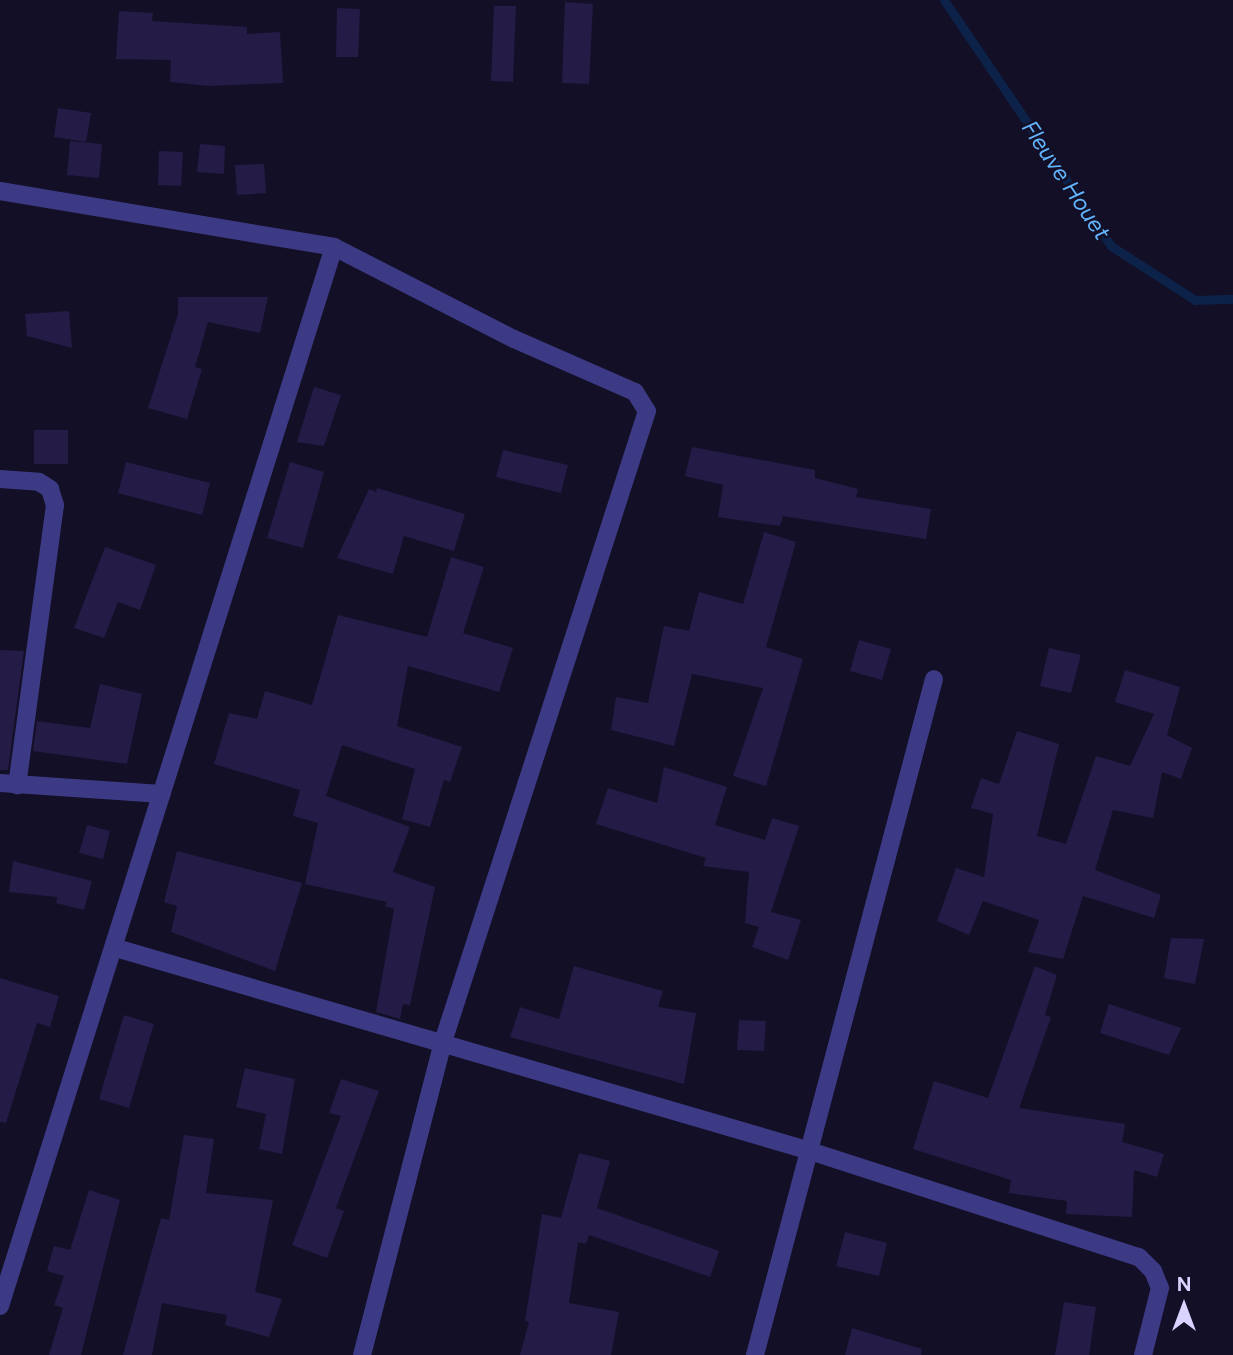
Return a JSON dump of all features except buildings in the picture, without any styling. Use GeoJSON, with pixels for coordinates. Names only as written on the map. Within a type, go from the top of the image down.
{"type":"FeatureCollection","features":[{"type":"Feature","properties":{"kind":"street"},"geometry":{"type":"LineString","coordinates":[[0,191],[334,247],[514,339],[635,392],[648,411],[443,1042],[362,1355]]}},
{"type":"Feature","properties":{"kind":"street"},"geometry":{"type":"LineString","coordinates":[[0,1306],[116,948],[334,247]]}},
{"type":"Feature","properties":{"kind":"street"},"geometry":{"type":"LineString","coordinates":[[0,479],[38,482],[50,489],[55,505],[9,784],[162,794]]}},
{"type":"Feature","properties":{"kind":"street"},"geometry":{"type":"LineString","coordinates":[[755,1355],[934,679]]}},
{"type":"Feature","properties":{"kind":"street"},"geometry":{"type":"LineString","coordinates":[[116,948],[810,1151],[1139,1257],[1153,1270],[1160,1288],[1143,1355]]}},
{"type":"Feature","properties":{"kind":"waterway","name":"Fleuve Houet"},"geometry":{"type":"LineString","coordinates":[[944,0],[1111,246],[1195,300],[1233,299]]}}]}
